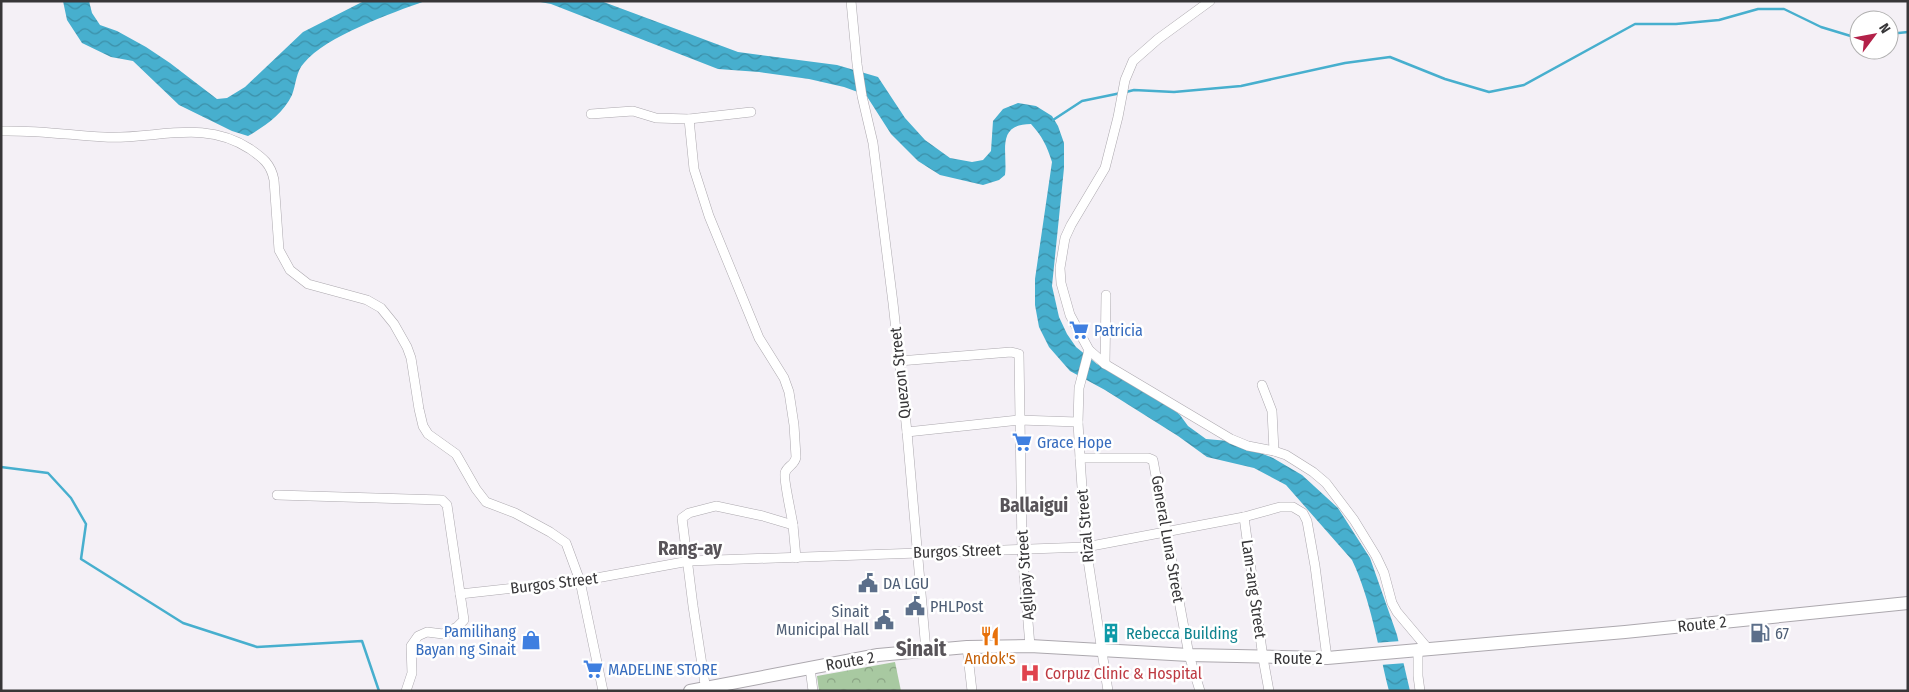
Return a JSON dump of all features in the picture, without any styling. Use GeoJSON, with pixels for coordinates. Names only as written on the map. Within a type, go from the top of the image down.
{"type":"FeatureCollection","features":[{"type":"Feature","properties":{"kind":"highway","name":"Route 2"},"geometry":{"type":"LineString","coordinates":[[690,691],[878,656],[967,648],[1030,646],[1263,658],[1327,658],[1624,632],[1908,603]]}},
{"type":"Feature","properties":{"kind":"street","name":"Quezon Street"},"geometry":{"type":"LineString","coordinates":[[851,1],[857,64],[873,143],[899,361],[926,651]]}},
{"type":"Feature","properties":{"kind":"street"},"geometry":{"type":"LineString","coordinates":[[1210,1],[1158,39],[1133,61],[1125,80],[1118,117],[1104,168],[1065,238],[1060,268],[1061,283],[1070,315],[1089,350],[1105,364],[1231,439],[1248,446],[1274,450],[1286,455],[1313,472],[1333,492],[1354,520],[1376,556],[1384,573],[1397,612],[1420,651],[1418,676],[1420,691]]}},
{"type":"Feature","properties":{"kind":"street"},"geometry":{"type":"LineString","coordinates":[[591,114],[633,111],[656,118],[689,119],[751,112]]}},
{"type":"Feature","properties":{"kind":"street"},"geometry":{"type":"LineString","coordinates":[[689,119],[694,168],[709,216],[759,338],[784,378],[789,392],[796,457],[795,462],[786,471],[784,480],[793,525],[796,558]]}},
{"type":"Feature","properties":{"kind":"street"},"geometry":{"type":"LineString","coordinates":[[1,131],[32,131],[104,137],[129,137],[188,131],[215,133],[241,143],[265,159],[273,171],[277,240],[279,250],[286,264],[300,280],[308,284],[367,300],[374,303],[386,314],[401,336],[411,358],[419,409],[426,431],[431,437],[456,454],[476,490],[486,502],[515,513],[564,541],[580,581],[603,691]]}},
{"type":"Feature","properties":{"kind":"street"},"geometry":{"type":"LineString","coordinates":[[1105,364],[1106,295]]}},
{"type":"Feature","properties":{"kind":"street","name":"Rizal Street"},"geometry":{"type":"LineString","coordinates":[[1089,350],[1079,388],[1080,458],[1086,547],[1108,691]]}},
{"type":"Feature","properties":{"kind":"street","name":"Aglipay Street"},"geometry":{"type":"LineString","coordinates":[[899,361],[1017,353],[1020,364],[1019,420],[1022,549],[1030,646]]}},
{"type":"Feature","properties":{"kind":"street"},"geometry":{"type":"LineString","coordinates":[[1262,385],[1272,412],[1274,450]]}},
{"type":"Feature","properties":{"kind":"street"},"geometry":{"type":"LineString","coordinates":[[907,432],[1019,420],[1078,422]]}},
{"type":"Feature","properties":{"kind":"street","name":"General Luna Street"},"geometry":{"type":"LineString","coordinates":[[1080,458],[1152,458],[1190,655],[1200,691]]}},
{"type":"Feature","properties":{"kind":"street"},"geometry":{"type":"LineString","coordinates":[[277,495],[445,501],[464,620],[457,627],[443,634],[427,632],[418,636],[411,646],[412,673],[406,691]]}},
{"type":"Feature","properties":{"kind":"street"},"geometry":{"type":"LineString","coordinates":[[706,689],[682,519],[689,513],[720,506],[793,525]]}},
{"type":"Feature","properties":{"kind":"street","name":"Burgos Street"},"geometry":{"type":"LineString","coordinates":[[460,594],[580,581],[689,561],[1086,547],[1244,517],[1287,506],[1299,509],[1307,521],[1327,658]]}},
{"type":"Feature","properties":{"kind":"street","name":"Lam-ang Street"},"geometry":{"type":"LineString","coordinates":[[1244,517],[1269,691]]}},
{"type":"Feature","properties":{"kind":"street"},"geometry":{"type":"LineString","coordinates":[[967,648],[972,691]]}},
{"type":"Feature","properties":{"kind":"street"},"geometry":{"type":"LineString","coordinates":[[810,668],[813,691]]}},
{"type":"Feature","properties":{"kind":"green space"},"geometry":{"type":"Polygon","coordinates":[[[895,662],[901,691],[819,691],[817,676],[895,662]]]}},
{"type":"Feature","properties":{"kind":"water"},"geometry":{"type":"Polygon","coordinates":[[[63,1],[89,1],[92,13],[100,25],[117,31],[146,47],[217,99],[227,98],[245,87],[303,32],[364,1],[425,1],[360,26],[314,53],[301,66],[292,95],[284,108],[267,124],[248,136],[232,131],[179,105],[133,61],[111,57],[82,43],[67,20],[63,1]]]}},
{"type":"Feature","properties":{"kind":"water"},"geometry":{"type":"Polygon","coordinates":[[[535,1],[601,1],[738,52],[837,65],[878,77],[905,118],[925,140],[950,158],[972,162],[983,160],[991,151],[993,121],[1003,109],[1018,103],[1036,106],[1052,116],[1064,143],[1064,168],[1052,286],[1059,317],[1067,334],[1076,347],[1097,364],[1165,402],[1180,415],[1188,426],[1206,439],[1229,441],[1273,458],[1302,475],[1338,508],[1370,558],[1397,635],[1410,691],[1389,691],[1374,624],[1359,575],[1352,560],[1286,485],[1254,468],[1207,457],[1178,436],[1105,390],[1070,371],[1049,347],[1039,327],[1035,305],[1035,279],[1052,162],[1044,142],[1031,124],[1020,125],[1012,129],[1008,134],[1005,149],[1005,175],[999,180],[983,185],[940,175],[918,161],[891,134],[866,95],[844,87],[809,79],[718,69],[551,4],[535,1]]]}},
{"type":"Feature","properties":{"kind":"pier"},"geometry":{"type":"Polygon","coordinates":[[[1401,641],[1406,663],[1380,665],[1374,643],[1401,641]]]}},
{"type":"Feature","properties":{"kind":"waterway"},"geometry":{"type":"LineString","coordinates":[[1126,92],[1134,90],[1174,92],[1241,86],[1345,63],[1390,57],[1445,79],[1489,92],[1524,85],[1635,24],[1676,24],[1719,20],[1758,9],[1784,9],[1821,27],[1849,35]]}},
{"type":"Feature","properties":{"kind":"waterway"},"geometry":{"type":"LineString","coordinates":[[1899,33],[1908,32]]}},
{"type":"Feature","properties":{"kind":"waterway"},"geometry":{"type":"LineString","coordinates":[[1053,120],[1082,101],[1121,93]]}},
{"type":"Feature","properties":{"kind":"waterway"},"geometry":{"type":"LineString","coordinates":[[1,467],[48,473],[71,498],[86,524],[81,559],[183,623],[257,647],[362,641],[379,691]]}},
{"type":"Feature","properties":{"kind":"place","name":"Patricia"},"geometry":{"type":"Point","coordinates":[1079,330]}},
{"type":"Feature","properties":{"kind":"place","name":"Grace Hope"},"geometry":{"type":"Point","coordinates":[1022,442]}},
{"type":"Feature","properties":{"kind":"place","name":"DA LGU"},"geometry":{"type":"Point","coordinates":[868,583]}},
{"type":"Feature","properties":{"kind":"place","name":"PHLPost"},"geometry":{"type":"Point","coordinates":[915,606]}},
{"type":"Feature","properties":{"kind":"place","name":"Sinait Municipal Hall"},"geometry":{"type":"Point","coordinates":[884,620]}},
{"type":"Feature","properties":{"kind":"place","name":"Rebecca Building"},"geometry":{"type":"Point","coordinates":[1111,633]}},
{"type":"Feature","properties":{"kind":"place","name":"67"},"geometry":{"type":"Point","coordinates":[1760,633]}},
{"type":"Feature","properties":{"kind":"place","name":"Andok's"},"geometry":{"type":"Point","coordinates":[990,636]}},
{"type":"Feature","properties":{"kind":"place","name":"Pamilihang Bayan ng Sinait"},"geometry":{"type":"Point","coordinates":[531,640]}},
{"type":"Feature","properties":{"kind":"place","name":"MADELINE STORE"},"geometry":{"type":"Point","coordinates":[593,669]}},
{"type":"Feature","properties":{"kind":"place","name":"Corpuz Clinic & Hospital"},"geometry":{"type":"Point","coordinates":[1030,673]}},
{"type":"Feature","properties":{"kind":"district","name":"Ballaigui"},"geometry":{"type":"Point","coordinates":[1034,505]}},
{"type":"Feature","properties":{"kind":"district","name":"Rang-ay"},"geometry":{"type":"Point","coordinates":[690,548]}},
{"type":"Feature","properties":{"kind":"district","name":"Sinait"},"geometry":{"type":"Point","coordinates":[921,649]}}]}
